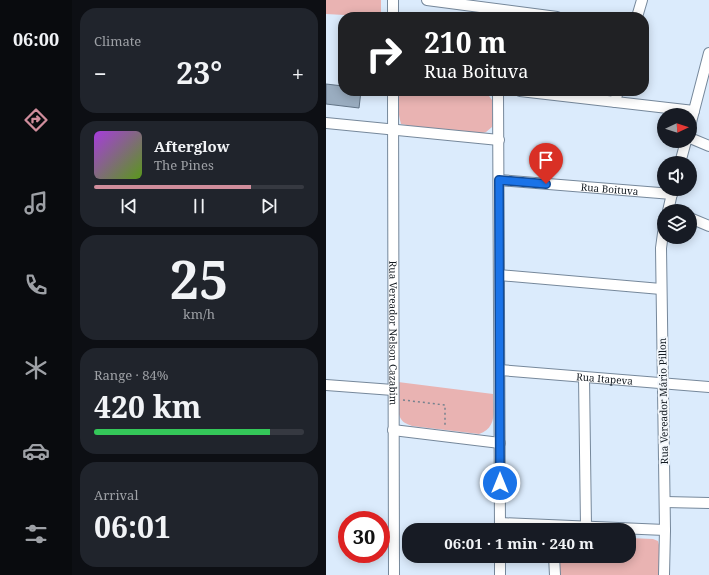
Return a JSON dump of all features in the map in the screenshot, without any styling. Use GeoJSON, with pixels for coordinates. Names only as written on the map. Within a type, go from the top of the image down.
{"type":"FeatureCollection","features":[{"type":"Feature","properties":{"kind":"street"},"geometry":{"type":"LineString","coordinates":[[393,0],[393,12]]}},
{"type":"Feature","properties":{"kind":"street"},"geometry":{"type":"LineString","coordinates":[[426,0],[518,12]]}},
{"type":"Feature","properties":{"kind":"street"},"geometry":{"type":"LineString","coordinates":[[638,12],[642,0]]}},
{"type":"Feature","properties":{"kind":"street"},"geometry":{"type":"LineString","coordinates":[[695,108],[708,60]]}},
{"type":"Feature","properties":{"kind":"street","name":"Rua Vereador Nelson Cazabim"},"geometry":{"type":"LineString","coordinates":[[393,96],[394,575]]}},
{"type":"Feature","properties":{"kind":"street"},"geometry":{"type":"LineString","coordinates":[[498,96],[500,523]]}},
{"type":"Feature","properties":{"kind":"street"},"geometry":{"type":"LineString","coordinates":[[563,96],[668,108]]}},
{"type":"Feature","properties":{"kind":"street"},"geometry":{"type":"LineString","coordinates":[[615,102],[617,96]]}},
{"type":"Feature","properties":{"kind":"street"},"geometry":{"type":"LineString","coordinates":[[326,123],[499,140]]}},
{"type":"Feature","properties":{"kind":"street"},"geometry":{"type":"LineString","coordinates":[[697,141],[709,146]]}},
{"type":"Feature","properties":{"kind":"street","name":"Rua Boituva"},"geometry":{"type":"LineString","coordinates":[[499,180],[657,191]]}},
{"type":"Feature","properties":{"kind":"street"},"geometry":{"type":"LineString","coordinates":[[697,221],[709,226]]}},
{"type":"Feature","properties":{"kind":"street","name":"Rua Vereador Mário Pillon"},"geometry":{"type":"LineString","coordinates":[[662,244],[665,502],[664,575]]}},
{"type":"Feature","properties":{"kind":"street"},"geometry":{"type":"LineString","coordinates":[[499,275],[661,288]]}},
{"type":"Feature","properties":{"kind":"street","name":"Rua Itapeva"},"geometry":{"type":"LineString","coordinates":[[500,370],[709,387]]}},
{"type":"Feature","properties":{"kind":"street"},"geometry":{"type":"LineString","coordinates":[[584,377],[586,523]]}},
{"type":"Feature","properties":{"kind":"street"},"geometry":{"type":"LineString","coordinates":[[326,385],[393,395]]}},
{"type":"Feature","properties":{"kind":"street"},"geometry":{"type":"LineString","coordinates":[[394,430],[500,443]]}},
{"type":"Feature","properties":{"kind":"street"},"geometry":{"type":"LineString","coordinates":[[665,502],[709,503]]}},
{"type":"Feature","properties":{"kind":"street"},"geometry":{"type":"LineString","coordinates":[[636,529],[665,530]]}},
{"type":"Feature","properties":{"kind":"street"},"geometry":{"type":"LineString","coordinates":[[500,563],[500,575]]}},
{"type":"Feature","properties":{"kind":"street"},"geometry":{"type":"LineString","coordinates":[[554,563],[555,575]]}},
{"type":"Feature","properties":{"kind":"path"},"geometry":{"type":"LineString","coordinates":[[393,395],[446,405],[445,436]]}},
{"type":"Feature","properties":{"kind":"shaded area"},"geometry":{"type":"Polygon","coordinates":[[[326,0],[381,0],[381,12],[338,12],[338,15],[326,14],[326,0]]]}},
{"type":"Feature","properties":{"kind":"shaded area"},"geometry":{"type":"Polygon","coordinates":[[[399,96],[489,96],[492,100],[492,127],[486,132],[480,134],[401,124],[399,96]]]}},
{"type":"Feature","properties":{"kind":"shaded area"},"geometry":{"type":"Polygon","coordinates":[[[398,382],[493,394],[494,412],[492,423],[485,431],[479,434],[412,426],[407,424],[402,420],[398,411],[398,382]]]}},
{"type":"Feature","properties":{"kind":"shaded area"},"geometry":{"type":"Polygon","coordinates":[[[636,538],[653,539],[658,541],[660,575],[559,575],[558,563],[636,563],[636,538]]]}},
{"type":"Feature","properties":{"kind":"building"},"geometry":{"type":"Polygon","coordinates":[[[326,84],[338,85],[338,96],[360,96],[359,108],[326,104],[326,84]]]}},
{"type":"Feature","properties":{"kind":"route"},"geometry":{"type":"LineString","coordinates":[[500,483],[499,180],[546,184]]}}]}
